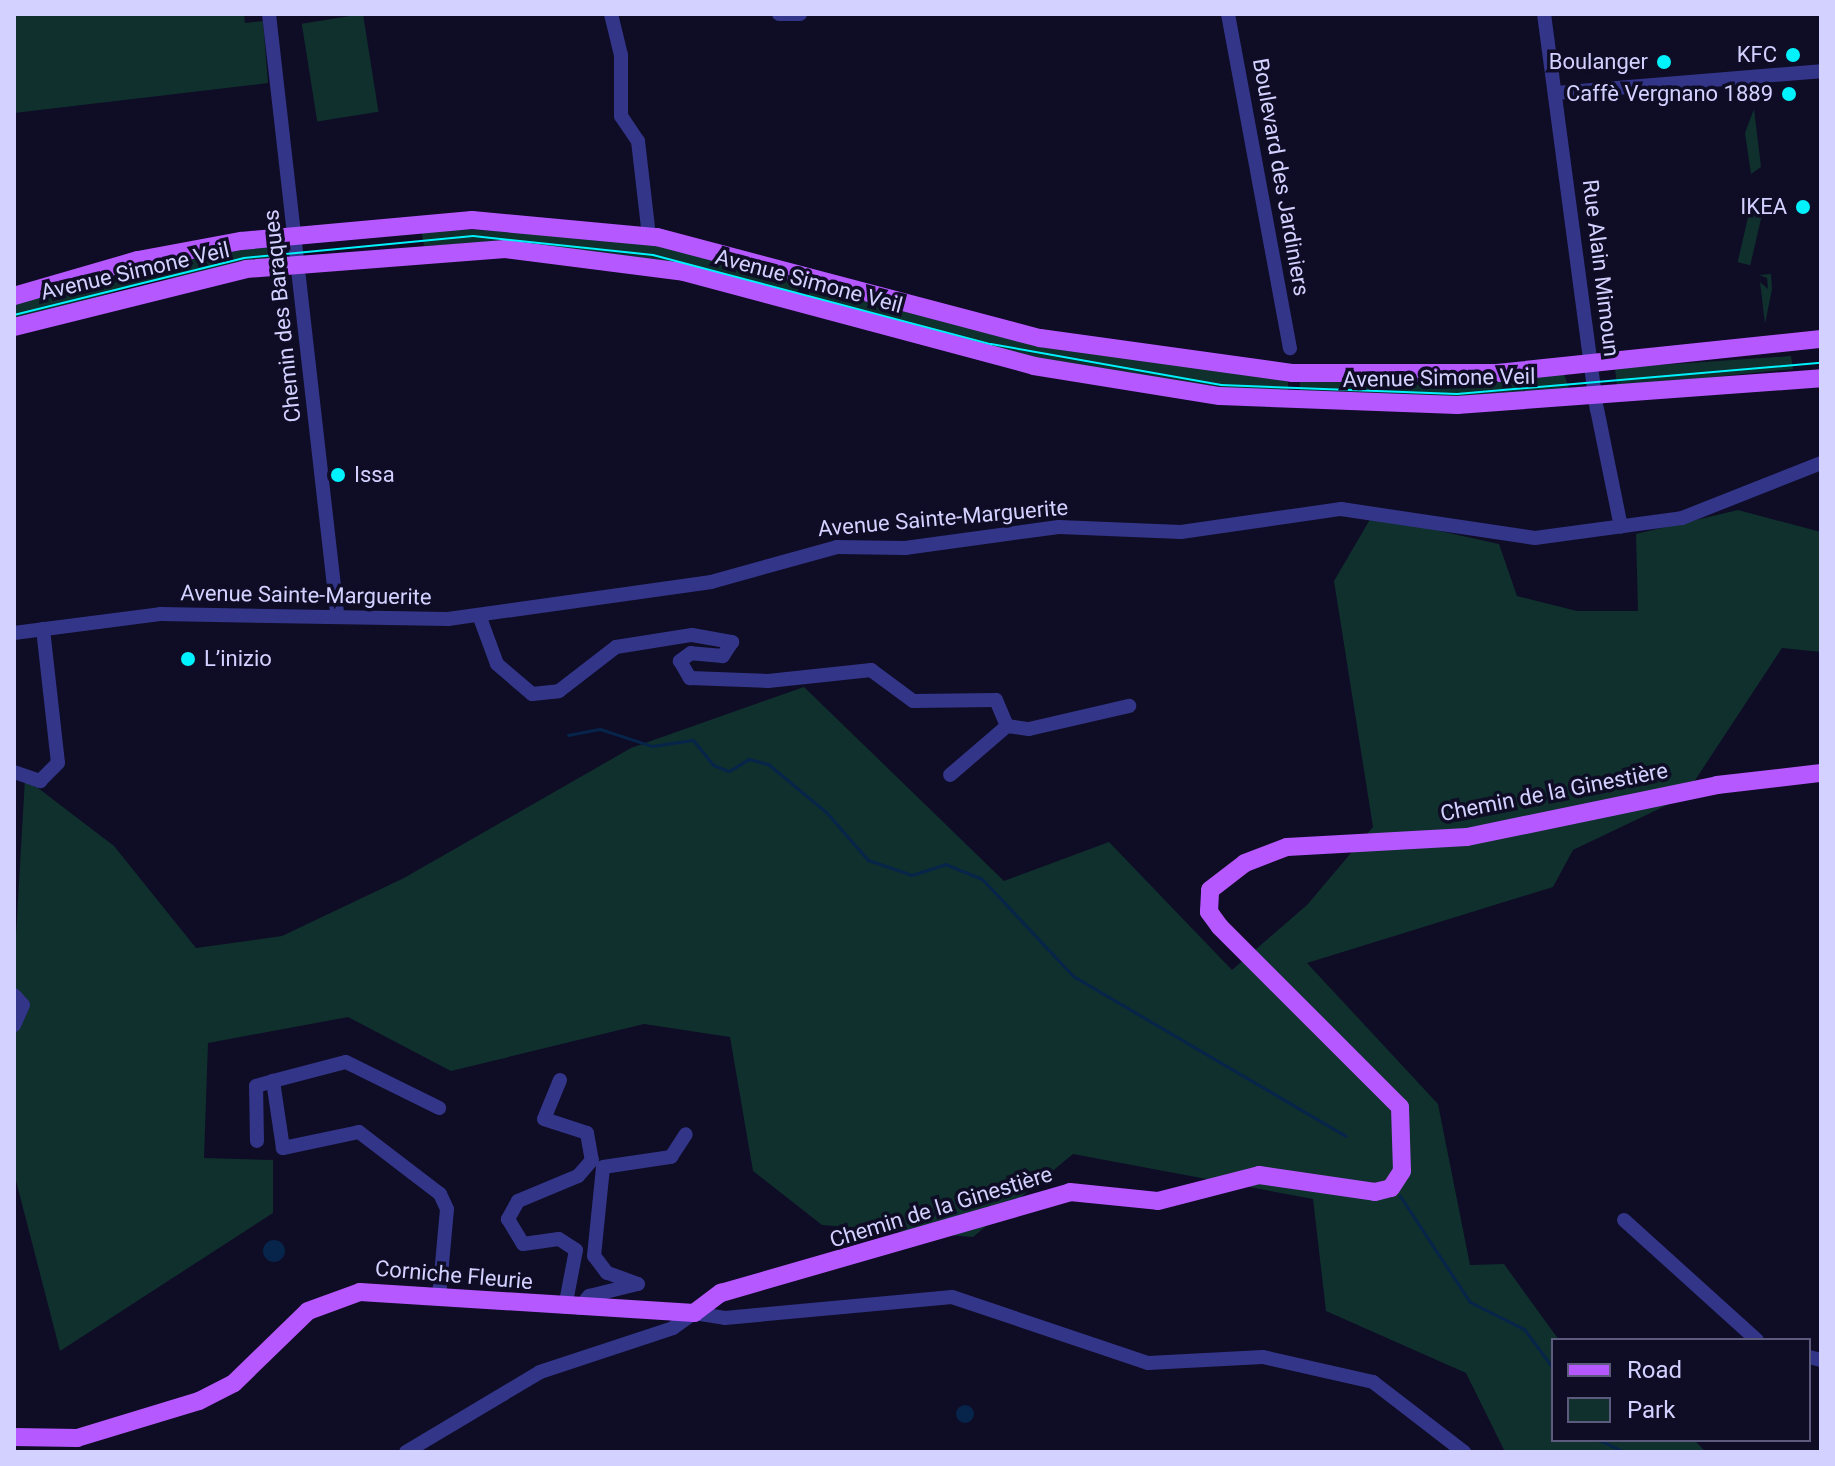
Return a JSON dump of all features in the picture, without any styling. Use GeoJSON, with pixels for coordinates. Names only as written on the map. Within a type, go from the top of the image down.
{"type":"FeatureCollection","features":[{"type":"Feature","properties":{"kind":"main road","name":"Avenue Simone Veil"},"geometry":{"type":"LineString","coordinates":[[14,296],[138,260],[296,233],[472,220],[649,236],[1040,338],[1185,362],[1401,377],[1591,365],[1821,339]]}},
{"type":"Feature","properties":{"kind":"main road","name":"Avenue Simone Veil"},"geometry":{"type":"LineString","coordinates":[[14,327],[145,289],[300,263],[472,248],[608,259],[722,280],[1034,366],[1220,396],[1398,406],[1595,396],[1821,378]]}},
{"type":"Feature","properties":{"kind":"main road","name":"Chemin de la Ginestière"},"geometry":{"type":"LineString","coordinates":[[694,1313],[721,1293],[1070,1192],[1158,1201],[1259,1175],[1375,1192],[1391,1188],[1402,1171],[1400,1107],[1220,927],[1209,912],[1210,890],[1245,863],[1287,847],[1467,837],[1717,785],[1821,773]]}},
{"type":"Feature","properties":{"kind":"main road","name":"Corniche Fleurie"},"geometry":{"type":"LineString","coordinates":[[14,1437],[77,1438],[209,1397],[249,1370],[308,1311],[340,1296],[439,1297],[572,1308],[694,1313]]}},
{"type":"Feature","properties":{"kind":"street","name":"Chemin des Baraques"},"geometry":{"type":"LineString","coordinates":[[269,14],[300,263],[337,613]]}},
{"type":"Feature","properties":{"kind":"street"},"geometry":{"type":"LineString","coordinates":[[611,14],[621,55],[621,116],[638,141],[649,236]]}},
{"type":"Feature","properties":{"kind":"street"},"geometry":{"type":"LineString","coordinates":[[779,14],[800,14]]}},
{"type":"Feature","properties":{"kind":"street","name":"Boulevard des Jardiniers"},"geometry":{"type":"LineString","coordinates":[[1228,14],[1290,348]]}},
{"type":"Feature","properties":{"kind":"street","name":"Rue Alain Mimoun"},"geometry":{"type":"LineString","coordinates":[[1544,14],[1595,396],[1621,527]]}},
{"type":"Feature","properties":{"kind":"street"},"geometry":{"type":"LineString","coordinates":[[1556,93],[1592,82],[1821,71]]}},
{"type":"Feature","properties":{"kind":"street","name":"Avenue Sainte-Marguerite"},"geometry":{"type":"LineString","coordinates":[[14,633],[134,615],[479,615],[711,582],[837,547],[905,548],[1018,530],[1181,532],[1360,508],[1507,538],[1621,527],[1703,512],[1821,463]]}},
{"type":"Feature","properties":{"kind":"street"},"geometry":{"type":"LineString","coordinates":[[479,615],[497,664],[532,694],[559,691],[633,641],[727,636],[731,651],[723,656],[691,653],[680,661],[684,676],[768,681],[871,670],[913,701],[996,700],[1007,726]]}},
{"type":"Feature","properties":{"kind":"street"},"geometry":{"type":"LineString","coordinates":[[14,772],[40,781],[58,763],[43,629]]}},
{"type":"Feature","properties":{"kind":"street"},"geometry":{"type":"LineString","coordinates":[[1007,726],[1029,729],[1129,706]]}},
{"type":"Feature","properties":{"kind":"street"},"geometry":{"type":"LineString","coordinates":[[950,775],[993,745],[1007,726]]}},
{"type":"Feature","properties":{"kind":"street"},"geometry":{"type":"LineString","coordinates":[[14,995],[23,1005],[14,1025]]}},
{"type":"Feature","properties":{"kind":"street"},"geometry":{"type":"LineString","coordinates":[[257,1141],[256,1086],[346,1062],[439,1108]]}},
{"type":"Feature","properties":{"kind":"street"},"geometry":{"type":"LineString","coordinates":[[560,1080],[544,1119],[587,1133],[592,1160],[578,1176],[518,1201],[508,1219],[523,1244],[559,1239],[576,1250],[572,1308]]}},
{"type":"Feature","properties":{"kind":"street"},"geometry":{"type":"LineString","coordinates":[[273,1081],[283,1148],[359,1132],[440,1194],[447,1209],[439,1297]]}},
{"type":"Feature","properties":{"kind":"street"},"geometry":{"type":"LineString","coordinates":[[572,1308],[589,1296],[638,1284],[607,1273],[594,1256],[603,1167],[671,1157],[686,1134]]}},
{"type":"Feature","properties":{"kind":"street"},"geometry":{"type":"LineString","coordinates":[[1624,1220],[1755,1338]]}},
{"type":"Feature","properties":{"kind":"street"},"geometry":{"type":"LineString","coordinates":[[406,1452],[540,1372],[673,1328],[694,1313],[725,1318],[876,1300],[977,1300],[1148,1363],[1271,1358],[1373,1382],[1464,1452]]}},
{"type":"Feature","properties":{"kind":"green space"},"geometry":{"type":"Polygon","coordinates":[[[14,14],[244,14],[245,23],[263,21],[268,83],[14,113],[14,14]]]}},
{"type":"Feature","properties":{"kind":"green space"},"geometry":{"type":"Polygon","coordinates":[[[363,14],[378,112],[317,121],[302,24],[363,14]]]}},
{"type":"Feature","properties":{"kind":"green space"},"geometry":{"type":"Polygon","coordinates":[[[1754,109],[1761,167],[1751,174],[1745,133],[1754,109]]]}},
{"type":"Feature","properties":{"kind":"green space"},"geometry":{"type":"Polygon","coordinates":[[[1752,200],[1765,203],[1750,265],[1738,262],[1752,200]]]}},
{"type":"Feature","properties":{"kind":"green space"},"geometry":{"type":"Polygon","coordinates":[[[421,228],[612,235],[802,280],[796,295],[472,243],[424,246],[421,228]]]}},
{"type":"Feature","properties":{"kind":"green space"},"geometry":{"type":"Polygon","coordinates":[[[272,241],[274,260],[144,283],[14,322],[14,302],[95,276],[272,241]]]}},
{"type":"Feature","properties":{"kind":"green space"},"geometry":{"type":"Polygon","coordinates":[[[1771,274],[1772,289],[1765,324],[1760,282],[1768,289],[1767,278],[1759,275],[1771,274]]]}},
{"type":"Feature","properties":{"kind":"green space"},"geometry":{"type":"Polygon","coordinates":[[[812,282],[1071,349],[1288,379],[1288,395],[1068,368],[808,296],[812,282]]]}},
{"type":"Feature","properties":{"kind":"green space"},"geometry":{"type":"Polygon","coordinates":[[[1791,356],[1793,369],[1617,387],[1615,368],[1791,356]]]}},
{"type":"Feature","properties":{"kind":"green space"},"geometry":{"type":"Polygon","coordinates":[[[1564,374],[1569,389],[1501,398],[1299,396],[1300,382],[1564,374]]]}},
{"type":"Feature","properties":{"kind":"green space"},"geometry":{"type":"Polygon","coordinates":[[[1738,510],[1821,532],[1821,652],[1782,648],[1684,797],[1573,850],[1553,887],[1307,963],[1438,1104],[1470,1265],[1504,1264],[1558,1338],[1551,1338],[1551,1442],[1696,1442],[1706,1452],[1505,1452],[1466,1373],[1326,1311],[1313,1199],[1073,1154],[973,1237],[822,1225],[753,1171],[730,1037],[644,1024],[451,1071],[348,1017],[208,1043],[204,1158],[273,1160],[273,1213],[60,1351],[14,1173],[14,970],[25,778],[114,846],[196,948],[282,936],[404,878],[631,748],[804,687],[1004,881],[1109,842],[1232,970],[1307,905],[1373,827],[1334,581],[1372,516],[1499,544],[1517,596],[1577,611],[1638,611],[1636,534],[1738,510]]]}},
{"type":"Feature","properties":{"kind":"water"},"geometry":{"type":"Polygon","coordinates":[[[274,1240],[282,1243],[285,1251],[282,1259],[274,1262],[266,1259],[263,1251],[266,1243],[274,1240]]]}},
{"type":"Feature","properties":{"kind":"water"},"geometry":{"type":"Polygon","coordinates":[[[961,1405],[969,1405],[974,1414],[972,1421],[961,1423],[956,1418],[956,1410],[961,1405]]]}},
{"type":"Feature","properties":{"kind":"waterway"},"geometry":{"type":"LineString","coordinates":[[568,735],[600,729],[652,746],[693,740],[713,765],[729,771],[749,759],[768,764],[826,812],[868,860],[912,875],[945,864],[982,879],[1073,976],[1346,1136]]}},
{"type":"Feature","properties":{"kind":"waterway"},"geometry":{"type":"LineString","coordinates":[[1400,1196],[1470,1302],[1524,1329],[1551,1365]]}},
{"type":"Feature","properties":{"kind":"waterway"},"geometry":{"type":"LineString","coordinates":[[1603,1442],[1625,1452]]}},
{"type":"Feature","properties":{"kind":"tram line"},"geometry":{"type":"LineString","coordinates":[[14,315],[244,258],[473,236],[653,255],[991,344],[1221,385],[1457,394],[1821,363]]}},
{"type":"Feature","properties":{"kind":"place","name":"KFC"},"geometry":{"type":"Point","coordinates":[1793,55]}},
{"type":"Feature","properties":{"kind":"place","name":"Boulanger"},"geometry":{"type":"Point","coordinates":[1664,62]}},
{"type":"Feature","properties":{"kind":"place","name":"Caffè Vergnano 1889"},"geometry":{"type":"Point","coordinates":[1789,94]}},
{"type":"Feature","properties":{"kind":"place","name":"IKEA"},"geometry":{"type":"Point","coordinates":[1803,207]}},
{"type":"Feature","properties":{"kind":"place","name":"Issa"},"geometry":{"type":"Point","coordinates":[338,475]}},
{"type":"Feature","properties":{"kind":"place","name":"L’inizio"},"geometry":{"type":"Point","coordinates":[188,659]}}]}
